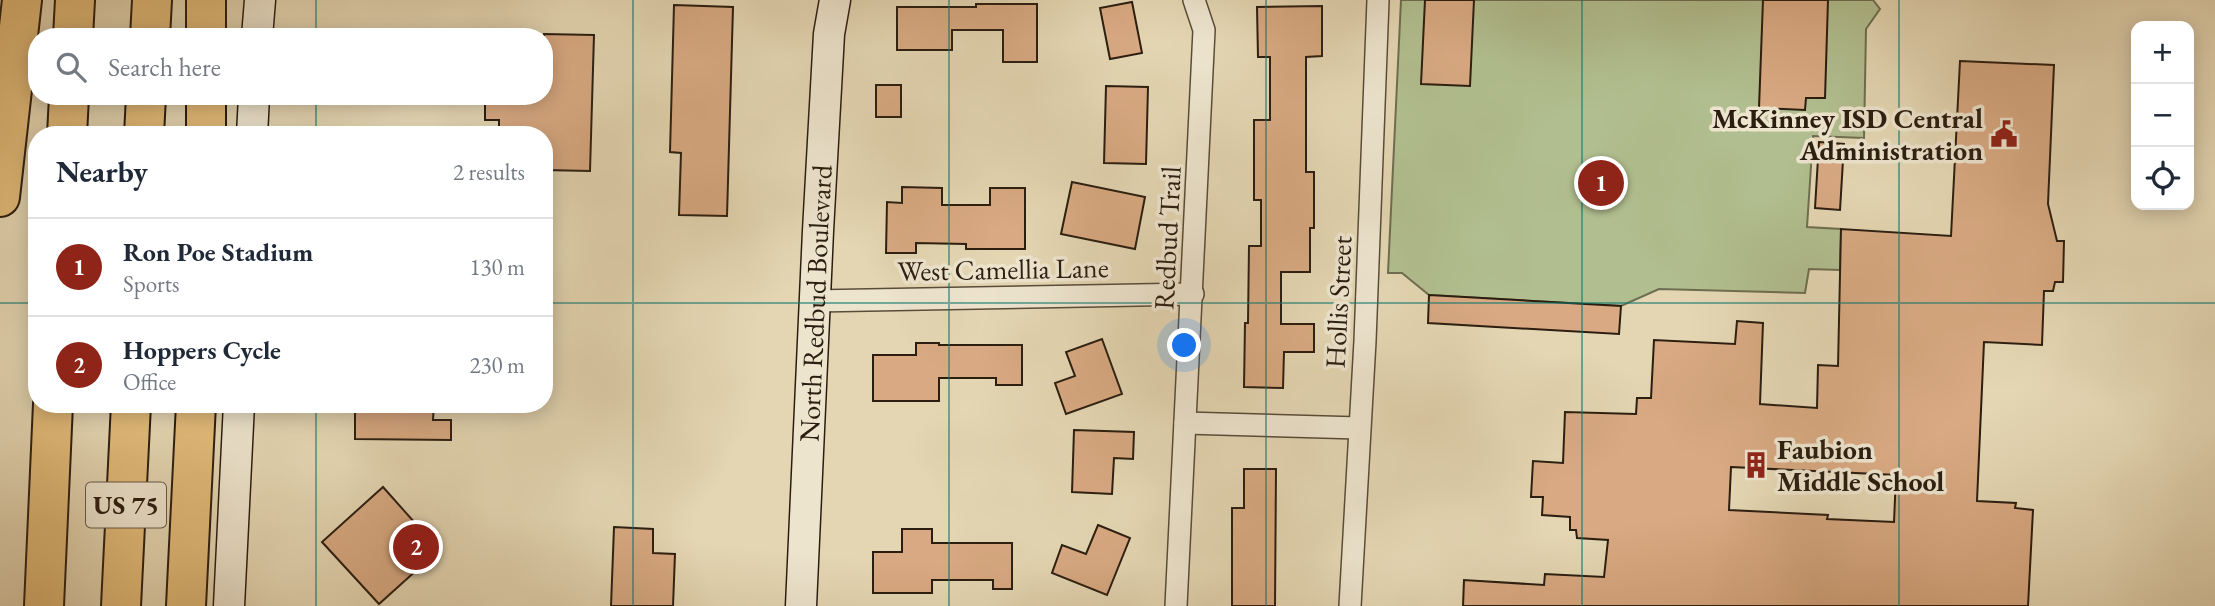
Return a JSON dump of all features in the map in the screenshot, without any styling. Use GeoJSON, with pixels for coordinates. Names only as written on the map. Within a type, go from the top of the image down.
{"type":"FeatureCollection","features":[{"type":"Feature","properties":{"kind":"highway"},"geometry":{"type":"LineString","coordinates":[[0,197],[22,0]]}},
{"type":"Feature","properties":{"kind":"highway"},"geometry":{"type":"LineString","coordinates":[[73,28],[75,0]]}},
{"type":"Feature","properties":{"kind":"highway"},"geometry":{"type":"LineString","coordinates":[[150,28],[152,0]]}},
{"type":"Feature","properties":{"kind":"highway"},"geometry":{"type":"LineString","coordinates":[[206,0],[206,28]]}},
{"type":"Feature","properties":{"kind":"highway"},"geometry":{"type":"LineString","coordinates":[[67,126],[69,105]]}},
{"type":"Feature","properties":{"kind":"highway"},"geometry":{"type":"LineString","coordinates":[[144,126],[146,105]]}},
{"type":"Feature","properties":{"kind":"highway"},"geometry":{"type":"LineString","coordinates":[[206,105],[206,126]]}},
{"type":"Feature","properties":{"kind":"highway","name":"US 75"},"geometry":{"type":"LineString","coordinates":[[44,606],[53,413]]}},
{"type":"Feature","properties":{"kind":"highway","name":"US 75"},"geometry":{"type":"LineString","coordinates":[[121,606],[131,413]]}},
{"type":"Feature","properties":{"kind":"highway"},"geometry":{"type":"LineString","coordinates":[[186,606],[196,413]]}},
{"type":"Feature","properties":{"kind":"street"},"geometry":{"type":"LineString","coordinates":[[258,28],[260,0]]}},
{"type":"Feature","properties":{"kind":"street","name":"North Redbud Boulevard"},"geometry":{"type":"LineString","coordinates":[[801,606],[814,301],[829,34],[835,0]]}},
{"type":"Feature","properties":{"kind":"street","name":"Redbud Trail"},"geometry":{"type":"LineString","coordinates":[[1176,606],[1193,294],[1203,30],[1194,0]]}},
{"type":"Feature","properties":{"kind":"street","name":"Hollis Street"},"geometry":{"type":"LineString","coordinates":[[1350,606],[1378,0]]}},
{"type":"Feature","properties":{"kind":"street"},"geometry":{"type":"LineString","coordinates":[[252,126],[254,105]]}},
{"type":"Feature","properties":{"kind":"street","name":"West Camellia Lane"},"geometry":{"type":"LineString","coordinates":[[814,301],[1193,294]]}},
{"type":"Feature","properties":{"kind":"street"},"geometry":{"type":"LineString","coordinates":[[229,606],[239,413]]}},
{"type":"Feature","properties":{"kind":"street"},"geometry":{"type":"LineString","coordinates":[[1185,423],[1359,428]]}},
{"type":"Feature","properties":{"kind":"green space"},"geometry":{"type":"Polygon","coordinates":[[[1401,0],[1873,0],[1880,9],[1866,29],[1864,138],[1813,136],[1807,227],[1841,229],[1840,270],[1809,269],[1805,293],[1659,289],[1621,306],[1429,295],[1402,273],[1388,273],[1401,0]]]}},
{"type":"Feature","properties":{"kind":"building"},"geometry":{"type":"Polygon","coordinates":[[[1425,0],[1474,0],[1470,86],[1421,84],[1425,0]]]}},
{"type":"Feature","properties":{"kind":"building"},"geometry":{"type":"Polygon","coordinates":[[[1763,0],[1828,0],[1825,98],[1806,98],[1805,110],[1759,108],[1763,0]]]}},
{"type":"Feature","properties":{"kind":"building"},"geometry":{"type":"Polygon","coordinates":[[[1132,2],[1142,53],[1110,59],[1100,8],[1132,2]]]}},
{"type":"Feature","properties":{"kind":"building"},"geometry":{"type":"Polygon","coordinates":[[[976,4],[1037,4],[1037,62],[1003,62],[1003,30],[952,30],[952,50],[897,50],[897,7],[976,7],[976,4]]]}},
{"type":"Feature","properties":{"kind":"building"},"geometry":{"type":"Polygon","coordinates":[[[674,5],[733,7],[727,216],[679,215],[681,153],[670,152],[674,5]]]}},
{"type":"Feature","properties":{"kind":"building"},"geometry":{"type":"Polygon","coordinates":[[[1322,6],[1322,56],[1306,57],[1306,172],[1314,172],[1314,228],[1310,228],[1310,272],[1281,272],[1281,324],[1314,324],[1314,352],[1284,352],[1283,388],[1244,387],[1249,246],[1261,246],[1261,200],[1254,200],[1254,120],[1270,120],[1270,57],[1258,57],[1257,7],[1322,6]]]}},
{"type":"Feature","properties":{"kind":"building"},"geometry":{"type":"Polygon","coordinates":[[[553,34],[594,35],[590,171],[553,170],[553,126],[499,126],[499,120],[485,120],[485,105],[553,105],[553,34]]]}},
{"type":"Feature","properties":{"kind":"building","name":"Faubion Middle School"},"geometry":{"type":"Polygon","coordinates":[[[1960,61],[2054,65],[2048,204],[2057,241],[2064,241],[2063,282],[2055,282],[2053,291],[2044,291],[2042,345],[1984,342],[1977,501],[2016,503],[2015,508],[2033,510],[2028,606],[1463,606],[1464,580],[1544,585],[1545,574],[1604,577],[1608,540],[1577,538],[1576,530],[1570,530],[1570,517],[1542,515],[1543,497],[1531,497],[1533,461],[1563,463],[1565,412],[1636,414],[1637,398],[1651,398],[1654,340],[1735,344],[1737,321],[1763,323],[1760,404],[1817,408],[1818,365],[1838,366],[1841,229],[1951,236],[1960,61]],[[1731,467],[1729,510],[1828,515],[1827,519],[1894,522],[1896,475],[1731,467]]]}},
{"type":"Feature","properties":{"kind":"building"},"geometry":{"type":"Polygon","coordinates":[[[876,85],[901,85],[901,117],[876,117],[876,85]]]}},
{"type":"Feature","properties":{"kind":"building"},"geometry":{"type":"Polygon","coordinates":[[[1106,86],[1148,87],[1146,164],[1104,163],[1106,86]]]}},
{"type":"Feature","properties":{"kind":"building"},"geometry":{"type":"Polygon","coordinates":[[[1819,142],[1844,144],[1840,210],[1815,208],[1819,142]]]}},
{"type":"Feature","properties":{"kind":"building"},"geometry":{"type":"Polygon","coordinates":[[[1072,182],[1145,197],[1135,249],[1061,234],[1072,182]]]}},
{"type":"Feature","properties":{"kind":"building"},"geometry":{"type":"Polygon","coordinates":[[[902,187],[942,188],[942,205],[990,205],[990,188],[1025,188],[1025,249],[966,249],[966,244],[916,243],[916,253],[886,253],[887,202],[902,203],[902,187]]]}},
{"type":"Feature","properties":{"kind":"building"},"geometry":{"type":"Polygon","coordinates":[[[1429,295],[1621,306],[1619,334],[1428,323],[1429,295]]]}},
{"type":"Feature","properties":{"kind":"building"},"geometry":{"type":"Polygon","coordinates":[[[1102,339],[1122,394],[1066,414],[1055,383],[1075,376],[1066,352],[1102,339]]]}},
{"type":"Feature","properties":{"kind":"building"},"geometry":{"type":"Polygon","coordinates":[[[916,343],[1022,345],[1022,385],[996,385],[996,378],[939,378],[939,401],[873,401],[873,355],[916,355],[916,343]]]}},
{"type":"Feature","properties":{"kind":"building"},"geometry":{"type":"Polygon","coordinates":[[[355,413],[433,413],[433,420],[451,420],[451,440],[355,439],[355,413]]]}},
{"type":"Feature","properties":{"kind":"building"},"geometry":{"type":"Polygon","coordinates":[[[1074,430],[1134,432],[1133,459],[1114,458],[1112,494],[1072,492],[1074,430]]]}},
{"type":"Feature","properties":{"kind":"building"},"geometry":{"type":"Polygon","coordinates":[[[1244,469],[1276,469],[1275,606],[1232,606],[1232,508],[1244,508],[1244,469]]]}},
{"type":"Feature","properties":{"kind":"building"},"geometry":{"type":"Polygon","coordinates":[[[383,487],[439,550],[379,604],[322,542],[383,487]]]}},
{"type":"Feature","properties":{"kind":"building"},"geometry":{"type":"Polygon","coordinates":[[[1098,525],[1130,538],[1107,595],[1052,573],[1062,545],[1086,554],[1098,525]]]}},
{"type":"Feature","properties":{"kind":"building"},"geometry":{"type":"Polygon","coordinates":[[[614,527],[653,529],[653,553],[675,554],[673,606],[611,606],[614,527]]]}},
{"type":"Feature","properties":{"kind":"building"},"geometry":{"type":"Polygon","coordinates":[[[902,529],[932,529],[932,543],[1012,543],[1012,589],[993,589],[993,580],[932,580],[932,593],[873,593],[873,552],[902,552],[902,529]]]}},
{"type":"Feature","properties":{"kind":"place","name":"McKinney ISD Central Administration"},"geometry":{"type":"Point","coordinates":[2004,134]}},
{"type":"Feature","properties":{"kind":"place","name":"Ron Poe Stadium"},"geometry":{"type":"Point","coordinates":[1601,183]}},
{"type":"Feature","properties":{"kind":"place","name":"Faubion Middle School"},"geometry":{"type":"Point","coordinates":[1756,465]}},
{"type":"Feature","properties":{"kind":"place","name":"Hoppers Cycle"},"geometry":{"type":"Point","coordinates":[416,547]}}]}
